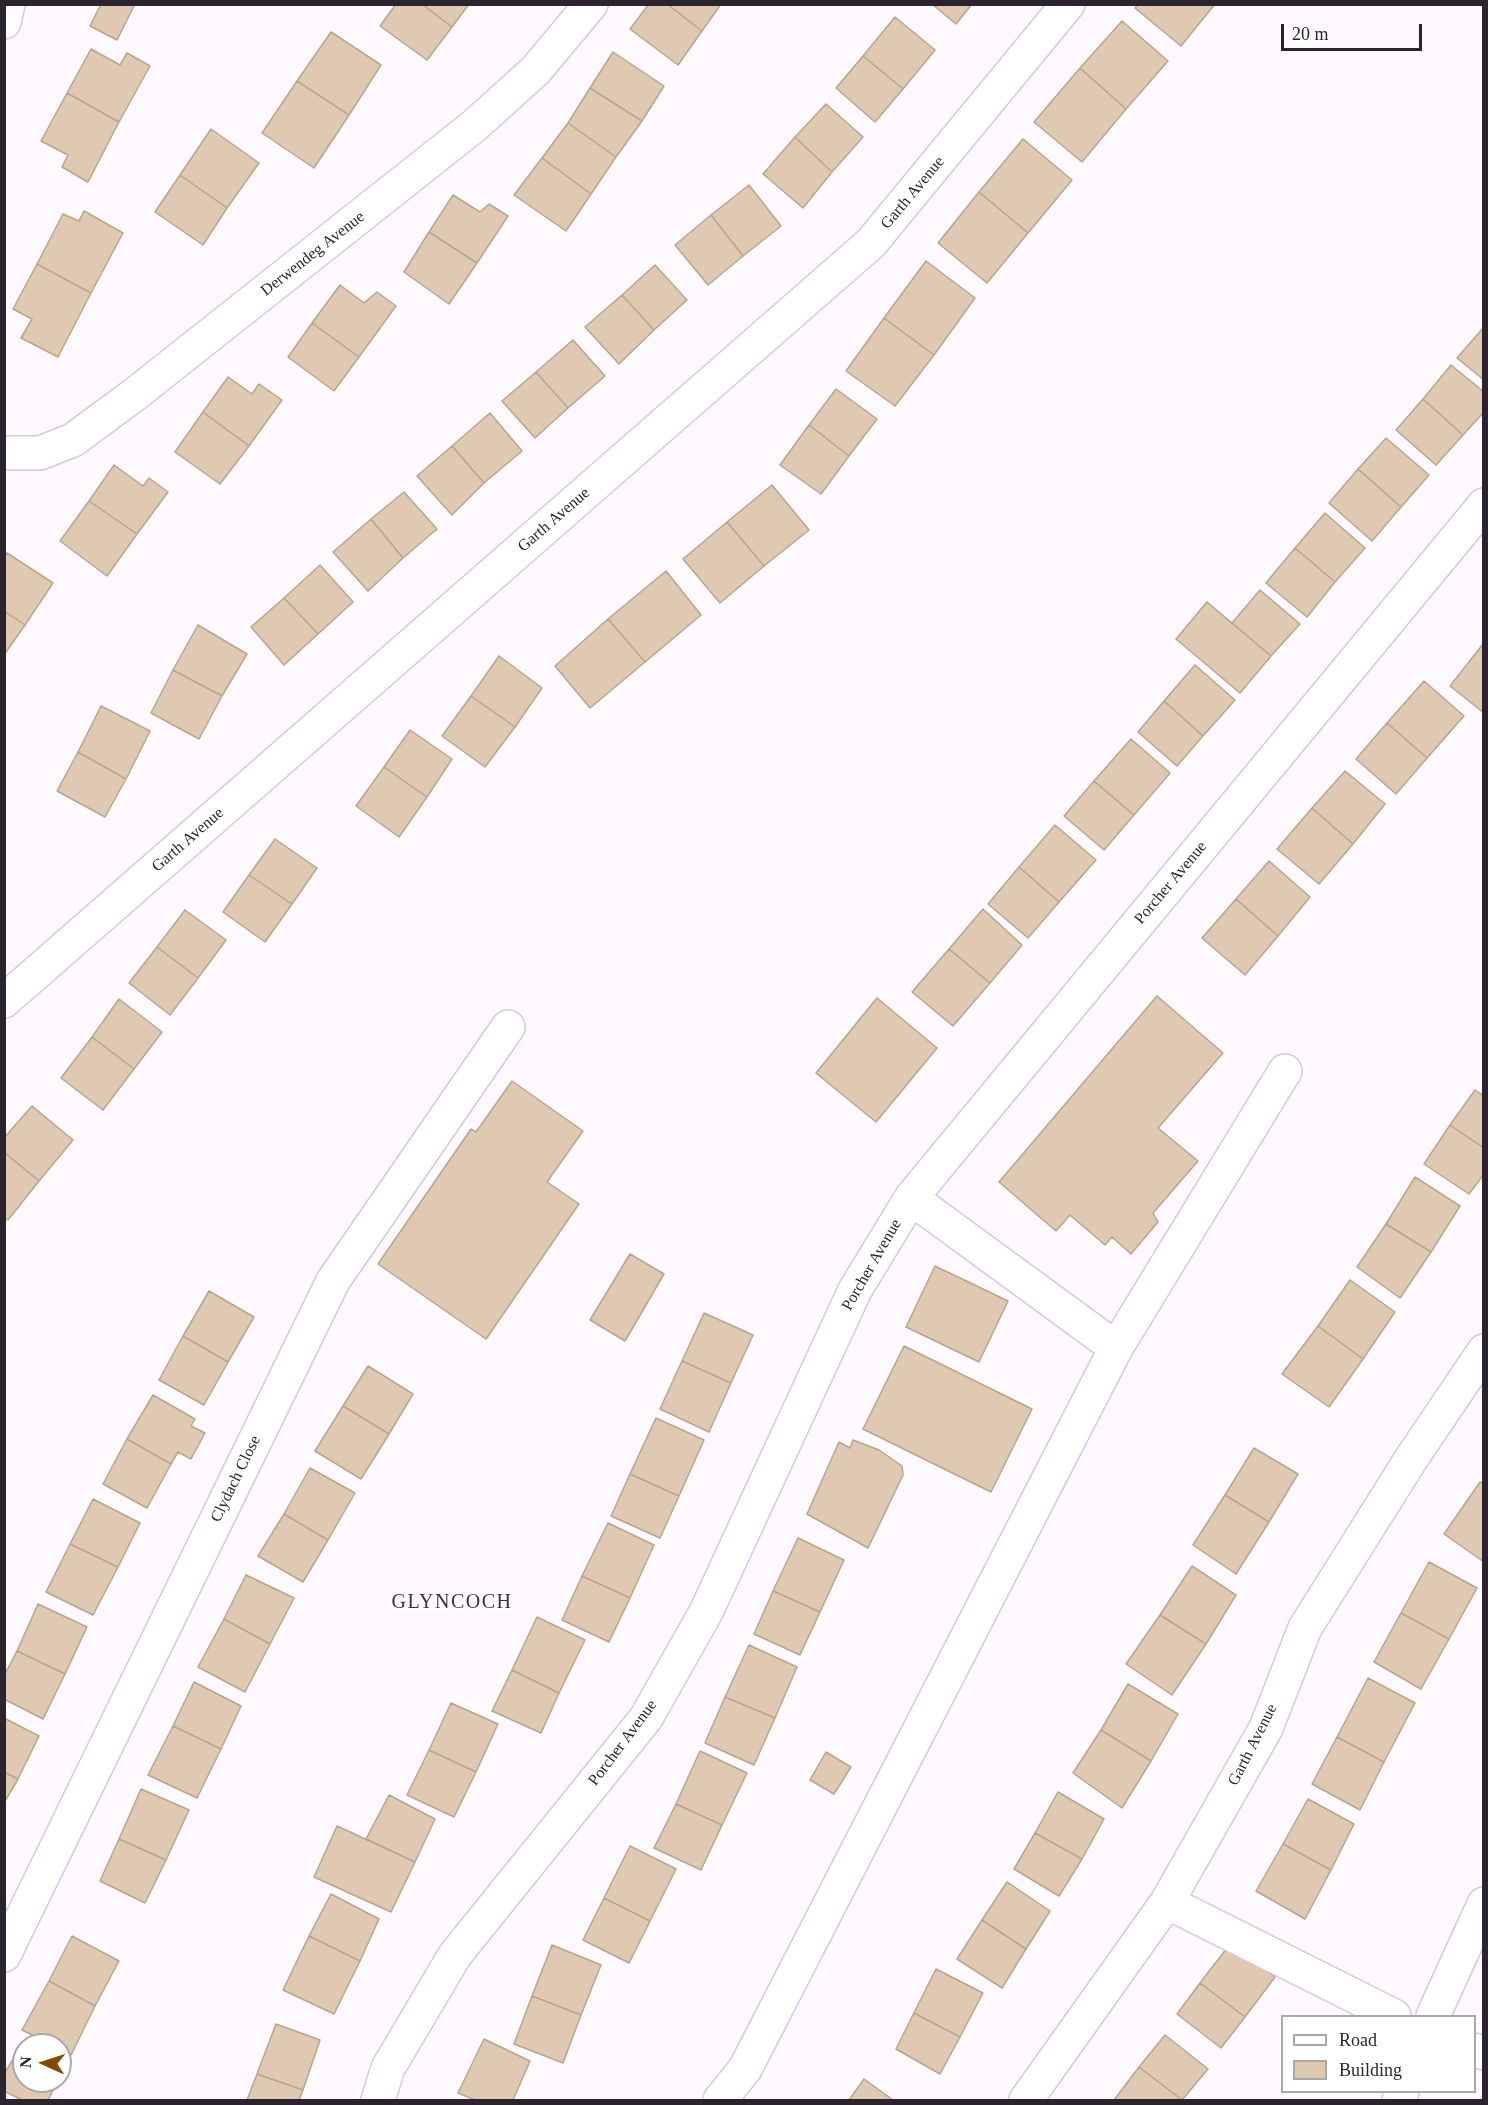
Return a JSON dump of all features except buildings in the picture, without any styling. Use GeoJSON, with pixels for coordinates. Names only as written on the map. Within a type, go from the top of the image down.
{"type":"FeatureCollection","features":[{"type":"Feature","properties":{"kind":"street"},"geometry":{"type":"LineString","coordinates":[[4,22],[8,4]]}},
{"type":"Feature","properties":{"kind":"street","name":"Derwendeg Avenue"},"geometry":{"type":"LineString","coordinates":[[4,453],[40,453],[74,440],[134,396],[474,126],[536,70],[591,4]]}},
{"type":"Feature","properties":{"kind":"street","name":"Garth Avenue"},"geometry":{"type":"LineString","coordinates":[[4,1001],[871,243],[1068,4]]}},
{"type":"Feature","properties":{"kind":"street","name":"Porcher Avenue"},"geometry":{"type":"LineString","coordinates":[[378,2100],[388,2068],[455,1954],[646,1718],[706,1612],[855,1290],[911,1198],[1484,505]]}},
{"type":"Feature","properties":{"kind":"street","name":"Clydach Close"},"geometry":{"type":"LineString","coordinates":[[4,1955],[333,1281],[508,1027]]}},
{"type":"Feature","properties":{"kind":"street"},"geometry":{"type":"LineString","coordinates":[[720,2100],[745,2069],[1116,1348],[1285,1071]]}},
{"type":"Feature","properties":{"kind":"street"},"geometry":{"type":"LineString","coordinates":[[911,1198],[1116,1348]]}},
{"type":"Feature","properties":{"kind":"street","name":"Garth Avenue"},"geometry":{"type":"LineString","coordinates":[[1026,2100],[1167,1902],[1266,1728],[1305,1628],[1411,1459],[1484,1351]]}},
{"type":"Feature","properties":{"kind":"street"},"geometry":{"type":"LineString","coordinates":[[1167,1902],[1393,2015]]}},
{"type":"Feature","properties":{"kind":"street"},"geometry":{"type":"LineString","coordinates":[[1433,2015],[1484,1904]]}},
{"type":"Feature","properties":{"kind":"district","name":"GLYNCOCH"},"geometry":{"type":"Point","coordinates":[452,1603]}}]}
